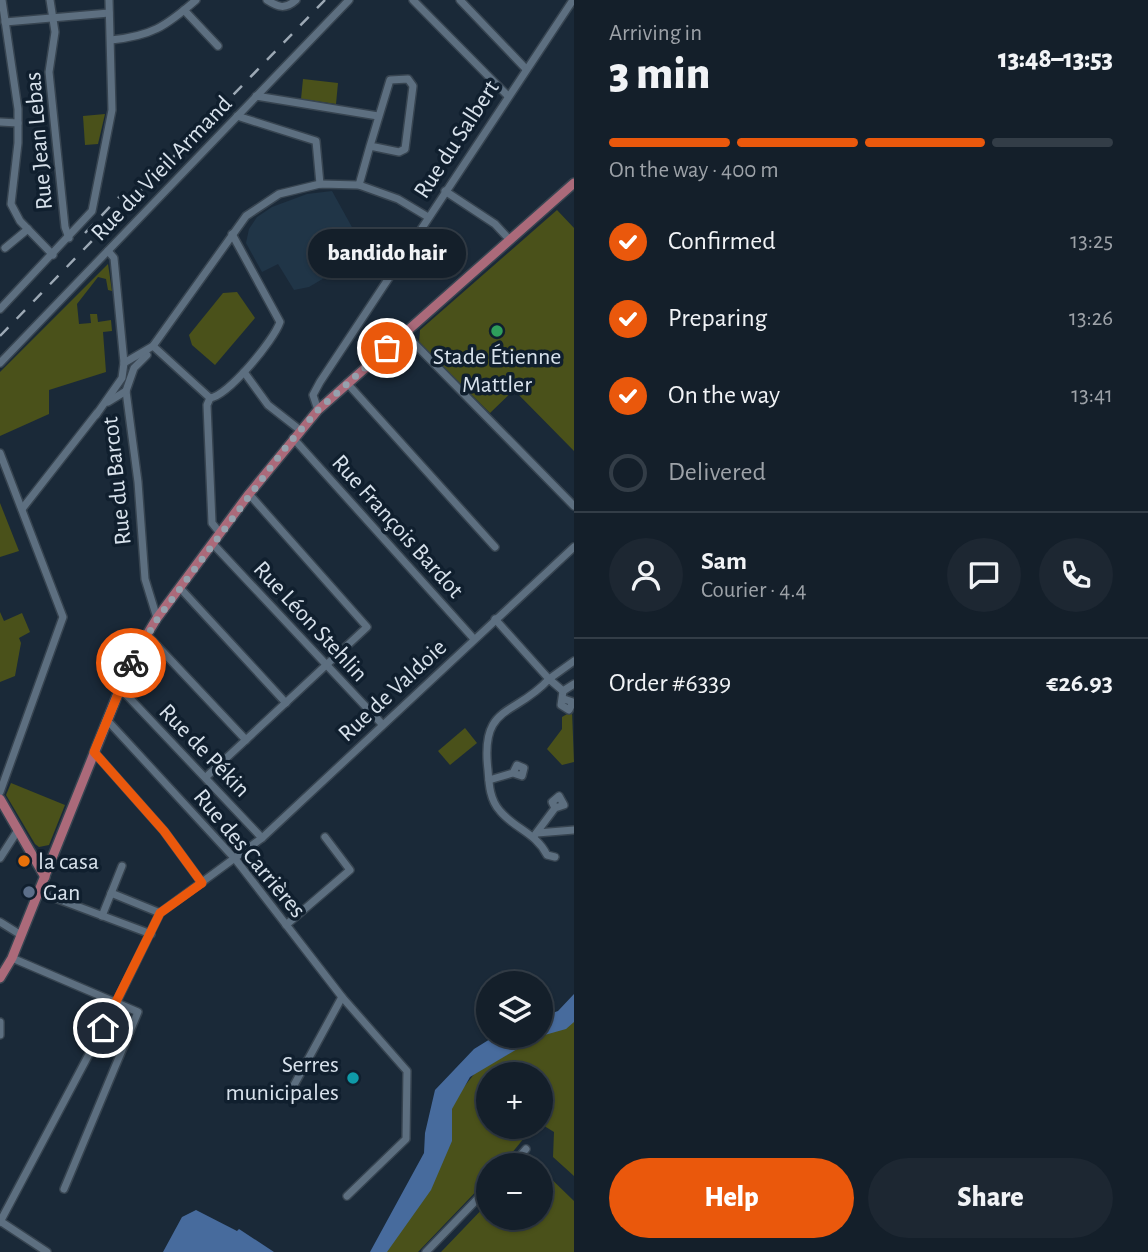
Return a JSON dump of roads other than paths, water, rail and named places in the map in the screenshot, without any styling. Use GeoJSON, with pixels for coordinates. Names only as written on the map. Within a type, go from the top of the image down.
{"type":"FeatureCollection","features":[{"type":"Feature","properties":{"kind":"main road"},"geometry":{"type":"LineString","coordinates":[[0,976],[12,958],[120,688],[158,618],[249,494],[318,410],[574,183]]}},
{"type":"Feature","properties":{"kind":"main road"},"geometry":{"type":"LineString","coordinates":[[1,803],[45,877]]}},
{"type":"Feature","properties":{"kind":"street"},"geometry":{"type":"LineString","coordinates":[[2,0],[4,43],[18,123],[10,187],[13,210],[52,255]]}},
{"type":"Feature","properties":{"kind":"street","name":"Rue Jean Lebas"},"geometry":{"type":"LineString","coordinates":[[50,0],[54,18],[49,72],[65,227],[69,238]]}},
{"type":"Feature","properties":{"kind":"street"},"geometry":{"type":"LineString","coordinates":[[0,309],[89,216],[94,203],[101,155],[112,110],[109,0]]}},
{"type":"Feature","properties":{"kind":"street"},"geometry":{"type":"LineString","coordinates":[[111,40],[151,34],[195,0]]}},
{"type":"Feature","properties":{"kind":"street"},"geometry":{"type":"LineString","coordinates":[[267,0],[277,7],[294,2]]}},
{"type":"Feature","properties":{"kind":"street","name":"Rue du Vieil Armand"},"geometry":{"type":"LineString","coordinates":[[0,363],[349,0]]}},
{"type":"Feature","properties":{"kind":"street"},"geometry":{"type":"LineString","coordinates":[[413,0],[508,96]]}},
{"type":"Feature","properties":{"kind":"street"},"geometry":{"type":"LineString","coordinates":[[460,0],[526,69]]}},
{"type":"Feature","properties":{"kind":"street","name":"Rue du Salbert"},"geometry":{"type":"LineString","coordinates":[[318,410],[313,395],[320,382],[571,1]]}},
{"type":"Feature","properties":{"kind":"street"},"geometry":{"type":"LineString","coordinates":[[184,10],[218,46]]}},
{"type":"Feature","properties":{"kind":"street"},"geometry":{"type":"LineString","coordinates":[[5,22],[109,13]]}},
{"type":"Feature","properties":{"kind":"street"},"geometry":{"type":"LineString","coordinates":[[359,185],[378,116],[390,80],[408,79],[413,86],[405,149],[399,152],[370,146]]}},
{"type":"Feature","properties":{"kind":"street"},"geometry":{"type":"LineString","coordinates":[[256,96],[378,116]]}},
{"type":"Feature","properties":{"kind":"street"},"geometry":{"type":"LineString","coordinates":[[237,116],[316,141],[320,184]]}},
{"type":"Feature","properties":{"kind":"street"},"geometry":{"type":"LineString","coordinates":[[0,122],[18,123]]}},
{"type":"Feature","properties":{"kind":"street","name":"Rue du Barcot"},"geometry":{"type":"LineString","coordinates":[[158,618],[145,579],[138,482],[126,391],[132,370],[153,346],[232,234],[256,208],[279,194],[320,184],[359,185],[398,200],[428,217]]}},
{"type":"Feature","properties":{"kind":"street"},"geometry":{"type":"LineString","coordinates":[[0,187],[10,187]]}},
{"type":"Feature","properties":{"kind":"street"},"geometry":{"type":"LineString","coordinates":[[446,191],[495,224],[510,240]]}},
{"type":"Feature","properties":{"kind":"street"},"geometry":{"type":"LineString","coordinates":[[5,248],[28,229]]}},
{"type":"Feature","properties":{"kind":"street"},"geometry":{"type":"LineString","coordinates":[[210,398],[221,395],[244,372],[280,322],[232,234]]}},
{"type":"Feature","properties":{"kind":"street"},"geometry":{"type":"LineString","coordinates":[[22,509],[119,383],[124,363],[114,258],[108,251]]}},
{"type":"Feature","properties":{"kind":"street"},"geometry":{"type":"LineString","coordinates":[[404,333],[574,506]]}},
{"type":"Feature","properties":{"kind":"street"},"geometry":{"type":"LineString","coordinates":[[124,363],[134,360],[153,346],[210,398]]}},
{"type":"Feature","properties":{"kind":"street"},"geometry":{"type":"LineString","coordinates":[[124,363],[132,370]]}},
{"type":"Feature","properties":{"kind":"street"},"geometry":{"type":"LineString","coordinates":[[244,372],[268,405],[300,430]]}},
{"type":"Feature","properties":{"kind":"street"},"geometry":{"type":"LineString","coordinates":[[96,415],[112,398],[126,391],[124,385],[119,383]]}},
{"type":"Feature","properties":{"kind":"street"},"geometry":{"type":"LineString","coordinates":[[347,383],[495,547]]}},
{"type":"Feature","properties":{"kind":"street"},"geometry":{"type":"LineString","coordinates":[[210,398],[207,405],[212,523],[220,533]]}},
{"type":"Feature","properties":{"kind":"street","name":"Rue François Bardot"},"geometry":{"type":"LineString","coordinates":[[293,438],[474,639]]}},
{"type":"Feature","properties":{"kind":"street"},"geometry":{"type":"LineString","coordinates":[[0,453],[63,617],[0,792]]}},
{"type":"Feature","properties":{"kind":"street"},"geometry":{"type":"LineString","coordinates":[[206,777],[367,626],[249,494]]}},
{"type":"Feature","properties":{"kind":"street","name":"Rue Léon Stehlin"},"geometry":{"type":"LineString","coordinates":[[213,544],[382,724]]}},
{"type":"Feature","properties":{"kind":"street","name":"Rue de Valdoie"},"geometry":{"type":"LineString","coordinates":[[160,913],[236,860],[262,838],[574,547]]}},
{"type":"Feature","properties":{"kind":"street"},"geometry":{"type":"LineString","coordinates":[[180,588],[286,702]]}},
{"type":"Feature","properties":{"kind":"street"},"geometry":{"type":"LineString","coordinates":[[495,619],[563,695],[574,684]]}},
{"type":"Feature","properties":{"kind":"street"},"geometry":{"type":"LineString","coordinates":[[147,635],[246,740]]}},
{"type":"Feature","properties":{"kind":"street"},"geometry":{"type":"LineString","coordinates":[[555,856],[547,855],[536,834],[499,810],[489,780],[486,741],[494,720],[574,661]]}},
{"type":"Feature","properties":{"kind":"street","name":"Rue de Pékin"},"geometry":{"type":"LineString","coordinates":[[120,688],[262,838]]}},
{"type":"Feature","properties":{"kind":"street","name":"Rue des Carrières"},"geometry":{"type":"LineString","coordinates":[[107,720],[236,860],[342,997],[407,1071],[406,1139],[347,1196]]}},
{"type":"Feature","properties":{"kind":"street"},"geometry":{"type":"LineString","coordinates":[[94,752],[164,831],[202,883]]}},
{"type":"Feature","properties":{"kind":"street"},"geometry":{"type":"LineString","coordinates":[[489,780],[513,773]]}},
{"type":"Feature","properties":{"kind":"street"},"geometry":{"type":"LineString","coordinates":[[536,834],[555,808]]}},
{"type":"Feature","properties":{"kind":"street"},"geometry":{"type":"LineString","coordinates":[[0,858],[18,830]]}},
{"type":"Feature","properties":{"kind":"street"},"geometry":{"type":"LineString","coordinates":[[536,834],[574,830]]}},
{"type":"Feature","properties":{"kind":"street"},"geometry":{"type":"LineString","coordinates":[[286,925],[350,870],[326,837]]}},
{"type":"Feature","properties":{"kind":"street"},"geometry":{"type":"LineString","coordinates":[[102,916],[122,866]]}},
{"type":"Feature","properties":{"kind":"street"},"geometry":{"type":"LineString","coordinates":[[39,892],[151,934]]}},
{"type":"Feature","properties":{"kind":"street"},"geometry":{"type":"LineString","coordinates":[[47,1252],[0,1222],[116,1003],[160,913],[111,893]]}},
{"type":"Feature","properties":{"kind":"street"},"geometry":{"type":"LineString","coordinates":[[0,922],[21,935]]}},
{"type":"Feature","properties":{"kind":"street"},"geometry":{"type":"LineString","coordinates":[[12,958],[138,1012],[64,1189]]}},
{"type":"Feature","properties":{"kind":"street"},"geometry":{"type":"LineString","coordinates":[[293,1087],[342,997]]}},
{"type":"Feature","properties":{"kind":"street"},"geometry":{"type":"LineString","coordinates":[[0,1022],[0,1035]]}},
{"type":"Feature","properties":{"kind":"street"},"geometry":{"type":"LineString","coordinates":[[522,1153],[526,1149]]}},
{"type":"Feature","properties":{"kind":"street"},"geometry":{"type":"LineString","coordinates":[[426,1252],[476,1200]]}},
{"type":"Feature","properties":{"kind":"water"},"geometry":{"type":"Polygon","coordinates":[[[574,994],[574,1022],[566,1029],[553,1033],[553,1013],[574,994]]]}},
{"type":"Feature","properties":{"kind":"water"},"geometry":{"type":"Polygon","coordinates":[[[519,1048],[495,1062],[476,1062],[476,1073],[470,1077],[452,1109],[452,1141],[431,1190],[387,1252],[370,1252],[424,1153],[425,1133],[435,1090],[474,1049],[519,1048]]]}},
{"type":"Feature","properties":{"kind":"water"},"geometry":{"type":"Polygon","coordinates":[[[196,1210],[237,1231],[239,1229],[274,1252],[163,1252],[182,1217],[196,1210]]]}},
{"type":"Feature","properties":{"kind":"railway"},"geometry":{"type":"LineString","coordinates":[[0,336],[325,0]]}},
{"type":"Feature","properties":{"kind":"railway"},"geometry":{"type":"LineString","coordinates":[[85,233],[121,195]]}},
{"type":"Feature","properties":{"kind":"place","name":"Stade Étienne Mattler"},"geometry":{"type":"Point","coordinates":[497,331]}},
{"type":"Feature","properties":{"kind":"place","name":"bandido hair"},"geometry":{"type":"Point","coordinates":[387,348]}},
{"type":"Feature","properties":{"kind":"place","name":"la casa"},"geometry":{"type":"Point","coordinates":[24,861]}},
{"type":"Feature","properties":{"kind":"place","name":"Gan"},"geometry":{"type":"Point","coordinates":[29,892]}},
{"type":"Feature","properties":{"kind":"place","name":"Serres municipales"},"geometry":{"type":"Point","coordinates":[353,1078]}}]}
